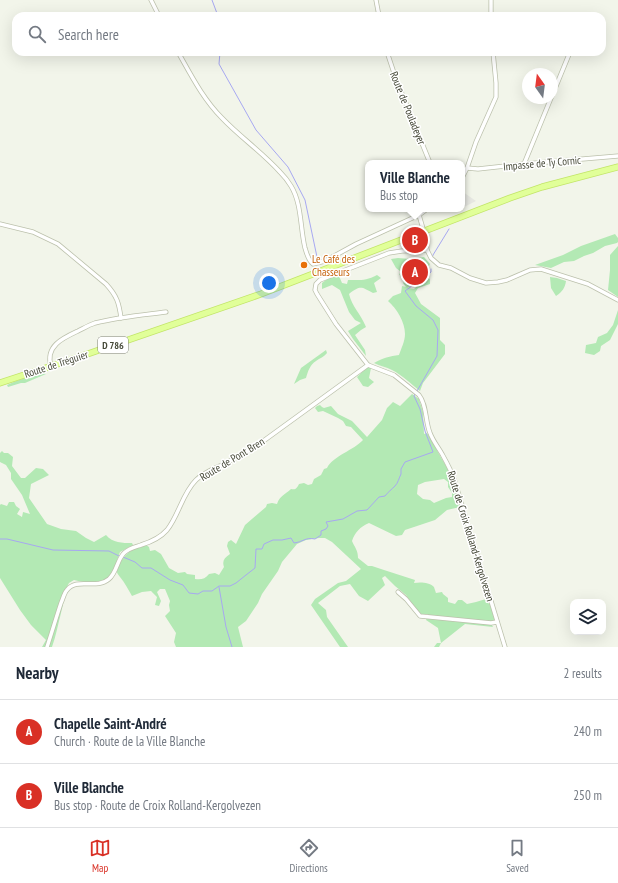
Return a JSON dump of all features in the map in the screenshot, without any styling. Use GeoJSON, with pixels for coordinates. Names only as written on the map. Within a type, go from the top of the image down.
{"type":"FeatureCollection","features":[{"type":"Feature","properties":{"kind":"main road","name":"D 786"},"geometry":{"type":"LineString","coordinates":[[376,250],[477,210],[542,187],[618,167]]}},
{"type":"Feature","properties":{"kind":"main road","name":"Route de Tréguier"},"geometry":{"type":"LineString","coordinates":[[0,382],[261,294],[376,250]]}},
{"type":"Feature","properties":{"kind":"street"},"geometry":{"type":"LineString","coordinates":[[151,0],[157,12]]}},
{"type":"Feature","properties":{"kind":"street"},"geometry":{"type":"LineString","coordinates":[[376,0],[378,12]]}},
{"type":"Feature","properties":{"kind":"street"},"geometry":{"type":"LineString","coordinates":[[491,0],[491,12]]}},
{"type":"Feature","properties":{"kind":"street"},"geometry":{"type":"LineString","coordinates":[[180,56],[199,89],[221,117],[268,159],[291,186],[297,199],[307,256],[312,264],[325,262],[356,244],[423,212]]}},
{"type":"Feature","properties":{"kind":"street","name":"Route de Pouladeyer"},"geometry":{"type":"LineString","coordinates":[[388,56],[429,160]]}},
{"type":"Feature","properties":{"kind":"street"},"geometry":{"type":"LineString","coordinates":[[465,172],[476,142],[496,97],[494,56]]}},
{"type":"Feature","properties":{"kind":"street"},"geometry":{"type":"LineString","coordinates":[[558,82],[568,56]]}},
{"type":"Feature","properties":{"kind":"street"},"geometry":{"type":"LineString","coordinates":[[524,164],[549,104]]}},
{"type":"Feature","properties":{"kind":"street","name":"Impasse de Ty Cornic"},"geometry":{"type":"LineString","coordinates":[[467,168],[478,169],[618,156]]}},
{"type":"Feature","properties":{"kind":"street"},"geometry":{"type":"LineString","coordinates":[[419,215],[426,239],[427,250],[431,258],[437,264],[451,268],[481,282],[493,283],[502,282],[530,270],[541,269],[588,284],[618,300]]}},
{"type":"Feature","properties":{"kind":"street"},"geometry":{"type":"LineString","coordinates":[[0,224],[33,232],[58,244],[113,291],[119,306],[121,318]]}},
{"type":"Feature","properties":{"kind":"street"},"geometry":{"type":"LineString","coordinates":[[376,250],[393,252],[427,250]]}},
{"type":"Feature","properties":{"kind":"street"},"geometry":{"type":"LineString","coordinates":[[368,365],[336,324],[317,294],[315,287],[317,282],[325,278],[393,252]]}},
{"type":"Feature","properties":{"kind":"street"},"geometry":{"type":"LineString","coordinates":[[51,366],[49,359],[53,347],[61,340],[94,324],[121,318],[166,312]]}},
{"type":"Feature","properties":{"kind":"street","name":"Route de Croix Rolland-Kergolvezen"},"geometry":{"type":"LineString","coordinates":[[368,365],[394,375],[422,398],[425,407],[427,424],[432,437],[448,465],[454,480],[505,647]]}},
{"type":"Feature","properties":{"kind":"street","name":"Route de Pont Bren"},"geometry":{"type":"LineString","coordinates":[[47,647],[66,591],[70,587],[76,584],[97,584],[106,581],[114,573],[120,558],[125,552],[156,539],[168,529],[195,481],[208,472],[262,442],[368,365]]}},
{"type":"Feature","properties":{"kind":"street"},"geometry":{"type":"LineString","coordinates":[[398,592],[420,616],[491,623],[497,622]]}},
{"type":"Feature","properties":{"kind":"green space"},"geometry":{"type":"Polygon","coordinates":[[[615,234],[618,238],[617,243],[605,246],[574,261],[564,262],[551,268],[535,265],[563,255],[581,246],[615,234]]]}},
{"type":"Feature","properties":{"kind":"green space"},"geometry":{"type":"Polygon","coordinates":[[[618,246],[618,297],[608,290],[610,255],[618,246]]]}},
{"type":"Feature","properties":{"kind":"green space"},"geometry":{"type":"Polygon","coordinates":[[[424,257],[430,264],[429,266],[421,277],[408,288],[414,289],[427,277],[430,279],[430,284],[418,288],[415,293],[421,304],[440,318],[440,340],[445,345],[445,354],[423,383],[420,391],[396,372],[374,363],[399,355],[404,339],[405,329],[400,316],[388,301],[393,296],[401,293],[402,286],[406,287],[399,274],[411,271],[412,274],[419,272],[418,269],[400,271],[396,268],[391,259],[424,257]]]}},
{"type":"Feature","properties":{"kind":"green space"},"geometry":{"type":"Polygon","coordinates":[[[336,275],[339,276],[342,283],[347,284],[348,280],[366,279],[377,275],[381,278],[374,283],[377,292],[373,293],[366,289],[359,288],[349,294],[352,303],[366,327],[355,335],[365,350],[366,356],[348,331],[361,323],[355,320],[349,312],[340,290],[332,285],[322,289],[322,283],[330,277],[336,275]]]}},
{"type":"Feature","properties":{"kind":"green space"},"geometry":{"type":"Polygon","coordinates":[[[550,277],[566,281],[563,290],[556,296],[551,288],[550,277]]]}},
{"type":"Feature","properties":{"kind":"green space"},"geometry":{"type":"Polygon","coordinates":[[[618,310],[618,324],[610,340],[601,346],[600,351],[594,355],[585,353],[586,345],[596,343],[598,337],[607,333],[613,325],[618,310]]]}},
{"type":"Feature","properties":{"kind":"green space"},"geometry":{"type":"Polygon","coordinates":[[[326,350],[327,353],[311,366],[306,378],[294,384],[301,368],[326,350]]]}},
{"type":"Feature","properties":{"kind":"green space"},"geometry":{"type":"Polygon","coordinates":[[[367,367],[371,368],[369,378],[374,382],[368,387],[363,386],[357,377],[367,367]]]}},
{"type":"Feature","properties":{"kind":"green space"},"geometry":{"type":"Polygon","coordinates":[[[42,373],[46,374],[25,383],[8,387],[7,385],[16,381],[42,373]]]}},
{"type":"Feature","properties":{"kind":"green space"},"geometry":{"type":"Polygon","coordinates":[[[412,394],[419,399],[423,412],[424,434],[427,433],[448,470],[451,478],[449,481],[450,483],[453,483],[460,507],[447,510],[435,520],[405,530],[402,535],[396,536],[369,523],[356,532],[352,541],[357,551],[358,558],[368,566],[415,580],[414,583],[430,584],[434,587],[436,593],[442,592],[448,598],[448,602],[455,604],[458,600],[462,600],[467,604],[486,599],[490,604],[495,621],[490,622],[493,627],[465,624],[441,643],[438,628],[426,620],[428,614],[421,614],[418,612],[406,595],[385,576],[382,578],[385,585],[368,601],[359,596],[350,584],[340,586],[318,603],[326,610],[327,617],[348,647],[340,647],[311,605],[315,599],[338,583],[346,581],[361,569],[332,542],[325,538],[319,538],[306,540],[297,544],[282,562],[278,571],[246,621],[238,627],[243,647],[176,647],[174,642],[176,633],[165,616],[170,611],[170,601],[165,589],[160,589],[157,592],[161,601],[159,606],[155,605],[157,597],[151,591],[142,592],[132,596],[117,573],[122,559],[134,549],[146,545],[149,547],[150,551],[155,550],[161,554],[169,568],[178,573],[185,572],[187,574],[195,575],[195,579],[201,579],[209,574],[215,573],[219,575],[224,567],[224,560],[230,554],[227,546],[228,542],[231,540],[236,544],[245,525],[266,507],[267,504],[277,504],[281,497],[291,489],[296,488],[299,484],[312,484],[314,479],[321,475],[324,469],[327,468],[334,460],[363,440],[351,427],[346,426],[343,421],[323,411],[318,412],[315,408],[317,406],[320,405],[324,408],[331,406],[338,414],[352,421],[367,437],[382,420],[387,408],[393,402],[400,406],[412,394]],[[444,479],[425,482],[418,485],[417,494],[423,499],[430,500],[434,503],[452,497],[452,493],[448,487],[448,482],[444,479]]]}},
{"type":"Feature","properties":{"kind":"green space"},"geometry":{"type":"Polygon","coordinates":[[[2,451],[13,457],[12,466],[21,478],[25,478],[36,468],[43,469],[49,475],[31,484],[29,498],[47,524],[61,529],[76,531],[94,542],[106,535],[115,541],[121,543],[132,543],[133,545],[120,552],[113,571],[105,580],[90,583],[74,580],[69,583],[52,647],[42,647],[46,640],[31,625],[0,578],[0,505],[7,506],[9,502],[14,502],[20,509],[17,514],[22,517],[23,512],[30,514],[22,495],[11,479],[11,473],[6,465],[0,462],[0,453],[2,451]]]}},
{"type":"Feature","properties":{"kind":"green space"},"geometry":{"type":"Polygon","coordinates":[[[437,643],[441,643],[439,647],[434,647],[437,643]]]}},
{"type":"Feature","properties":{"kind":"shaded area"},"geometry":{"type":"Polygon","coordinates":[[[465,193],[476,201],[465,206],[465,193]]]}},
{"type":"Feature","properties":{"kind":"waterway"},"geometry":{"type":"LineString","coordinates":[[212,0],[216,12]]}},
{"type":"Feature","properties":{"kind":"waterway"},"geometry":{"type":"LineString","coordinates":[[220,56],[219,64],[256,130],[288,167],[305,200],[317,257],[320,260]]}},
{"type":"Feature","properties":{"kind":"waterway"},"geometry":{"type":"LineString","coordinates":[[432,258],[449,229]]}},
{"type":"Feature","properties":{"kind":"waterway"},"geometry":{"type":"LineString","coordinates":[[417,391],[437,356],[438,330],[433,320],[416,306],[405,291],[431,272],[431,269]]}},
{"type":"Feature","properties":{"kind":"waterway"},"geometry":{"type":"LineString","coordinates":[[123,557],[135,562],[142,568],[151,568],[170,580],[183,585],[189,593],[198,594],[203,591],[212,591],[219,586],[230,586],[236,583],[255,568],[256,549],[262,549],[264,544],[273,540],[291,538],[294,543],[315,539],[321,535],[321,531],[326,529],[328,526],[326,522],[343,519],[357,511],[367,510],[379,497],[385,496],[396,485],[405,462],[433,452],[425,431],[420,409],[414,396],[415,394]]}},
{"type":"Feature","properties":{"kind":"waterway"},"geometry":{"type":"LineString","coordinates":[[0,539],[7,539],[53,550],[109,551],[119,556]]}},
{"type":"Feature","properties":{"kind":"waterway"},"geometry":{"type":"LineString","coordinates":[[219,587],[226,627],[232,647]]}},
{"type":"Feature","properties":{"kind":"place","name":"Ville Blanche"},"geometry":{"type":"Point","coordinates":[415,240]}},
{"type":"Feature","properties":{"kind":"place","name":"Le Café des Chasseurs"},"geometry":{"type":"Point","coordinates":[304,265]}},
{"type":"Feature","properties":{"kind":"place","name":"Chapelle Saint-André"},"geometry":{"type":"Point","coordinates":[415,272]}}]}
